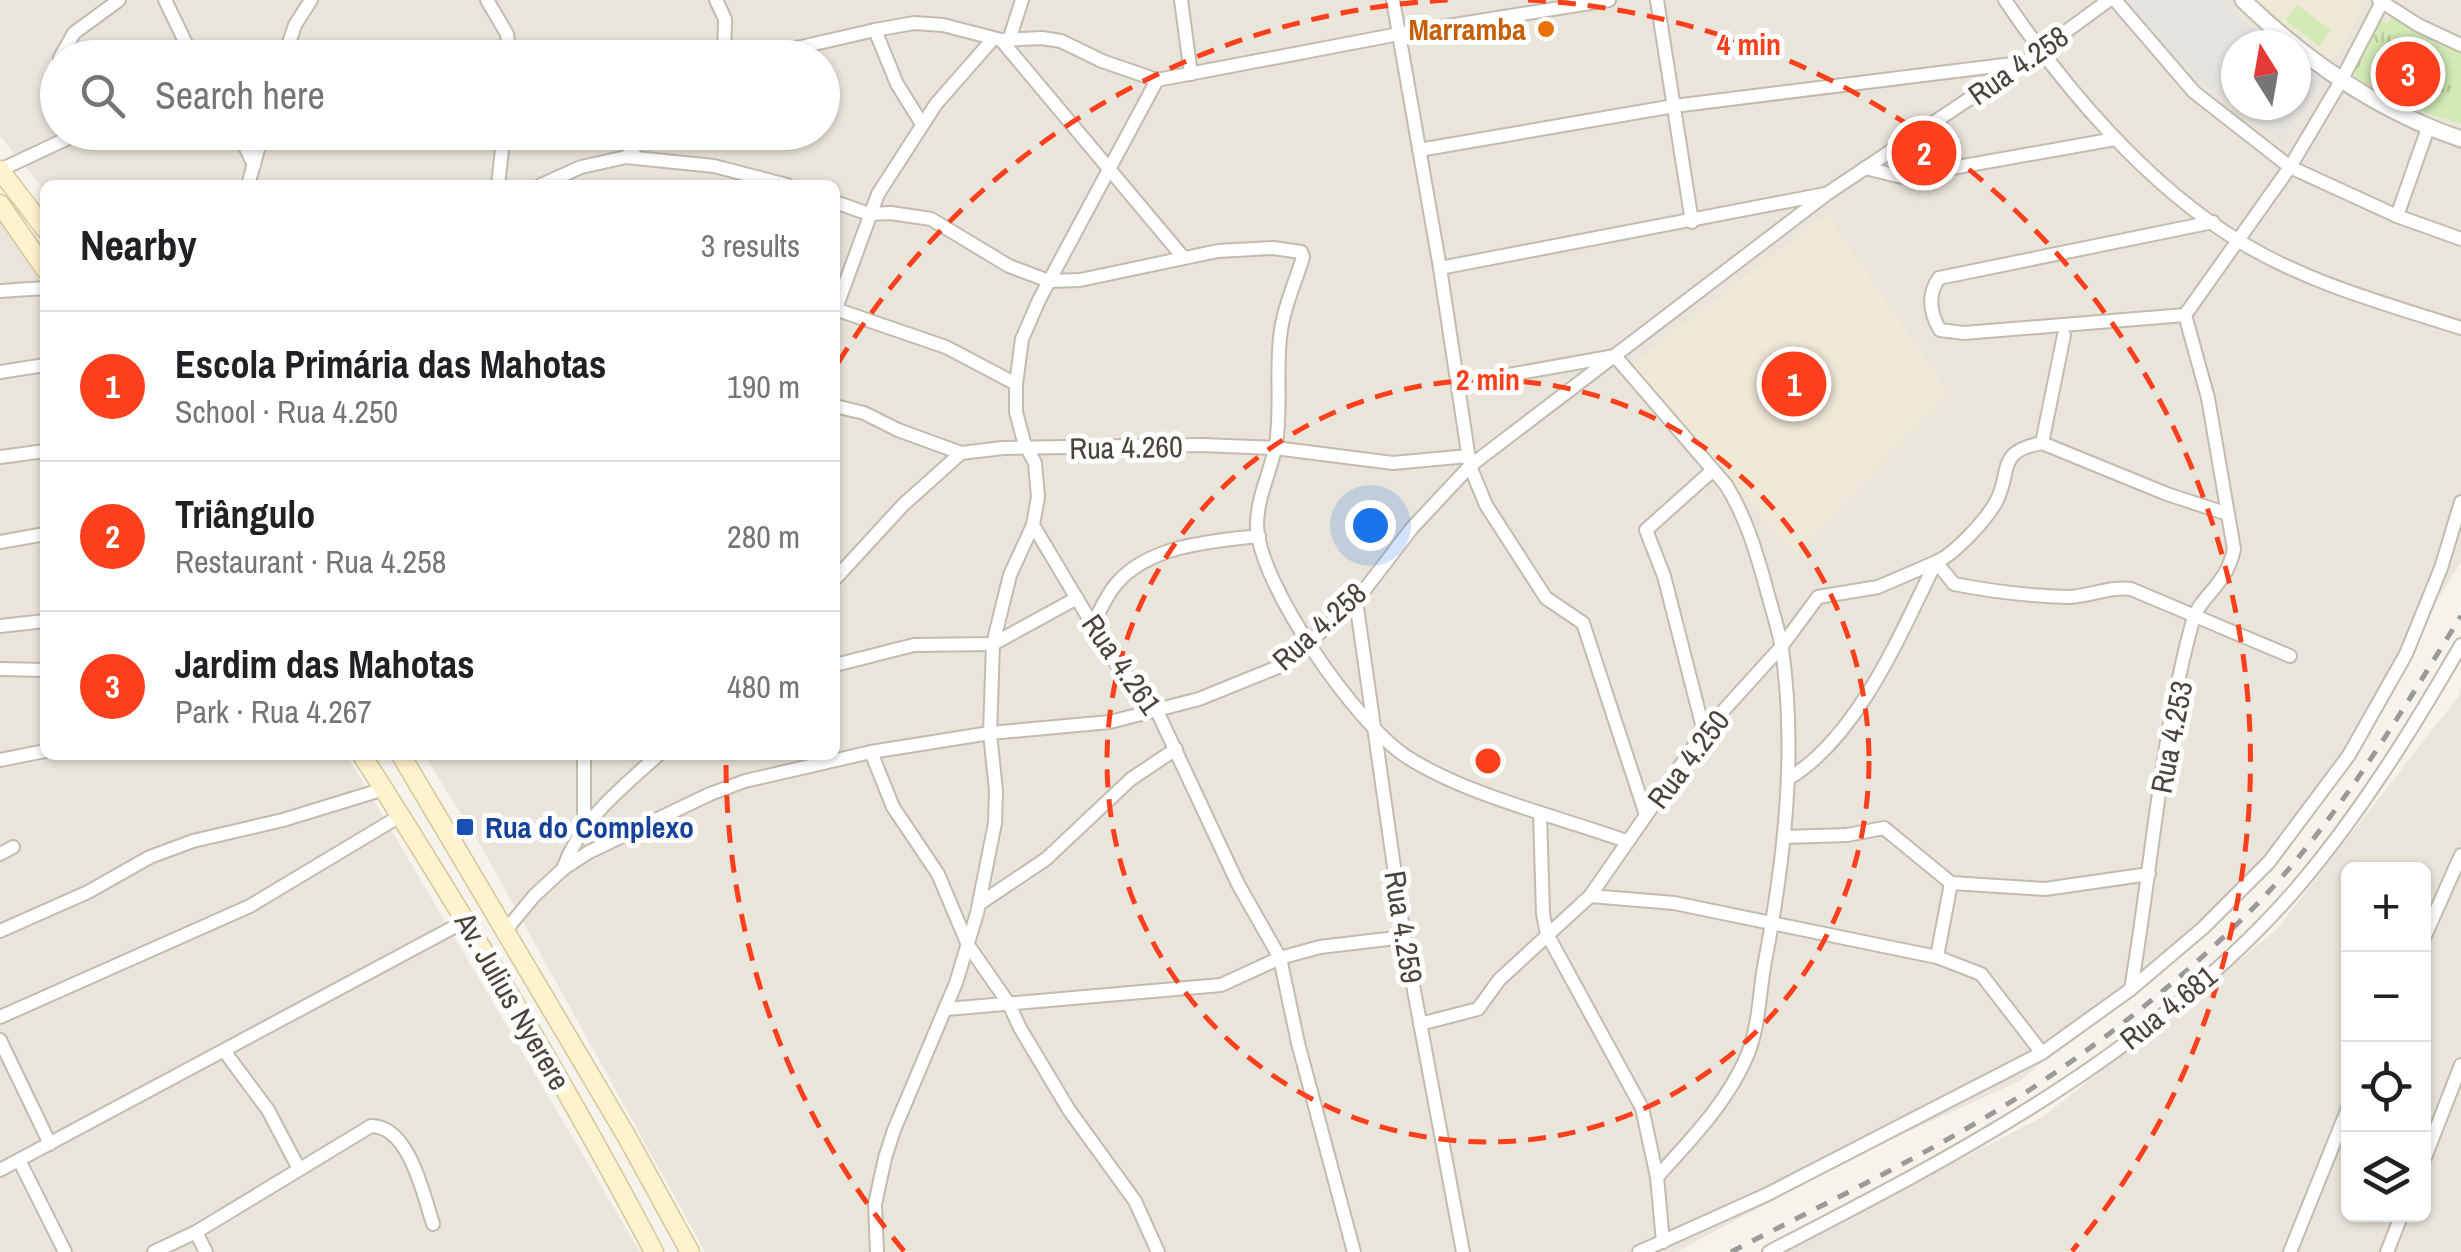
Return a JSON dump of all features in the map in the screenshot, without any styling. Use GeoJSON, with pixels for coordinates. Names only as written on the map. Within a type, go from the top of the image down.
{"type":"FeatureCollection","features":[{"type":"Feature","properties":{"kind":"main road"},"geometry":{"type":"LineString","coordinates":[[0,170],[40,222]]}},
{"type":"Feature","properties":{"kind":"main road"},"geometry":{"type":"LineString","coordinates":[[0,204],[40,262]]}},
{"type":"Feature","properties":{"kind":"main road","name":"Av. Julius Nyerere"},"geometry":{"type":"LineString","coordinates":[[365,760],[467,920],[654,1252]]}},
{"type":"Feature","properties":{"kind":"main road","name":"Av. Julius Nyerere"},"geometry":{"type":"LineString","coordinates":[[404,760],[690,1252]]}},
{"type":"Feature","properties":{"kind":"street"},"geometry":{"type":"LineString","coordinates":[[70,40],[118,0]]}},
{"type":"Feature","properties":{"kind":"street"},"geometry":{"type":"LineString","coordinates":[[164,0],[184,40]]}},
{"type":"Feature","properties":{"kind":"street"},"geometry":{"type":"LineString","coordinates":[[291,40],[311,0]]}},
{"type":"Feature","properties":{"kind":"street"},"geometry":{"type":"LineString","coordinates":[[487,0],[508,40]]}},
{"type":"Feature","properties":{"kind":"street"},"geometry":{"type":"LineString","coordinates":[[716,0],[726,40]]}},
{"type":"Feature","properties":{"kind":"street"},"geometry":{"type":"LineString","coordinates":[[840,296],[869,214],[922,124],[1001,40],[1022,0]]}},
{"type":"Feature","properties":{"kind":"street"},"geometry":{"type":"LineString","coordinates":[[1181,0],[1191,74]]}},
{"type":"Feature","properties":{"kind":"street"},"geometry":{"type":"LineString","coordinates":[[1393,0],[1469,461],[1486,505],[1546,598],[1584,623],[1646,815]]}},
{"type":"Feature","properties":{"kind":"street"},"geometry":{"type":"LineString","coordinates":[[831,40],[914,23],[943,25],[1001,40],[1042,38],[1061,41],[1154,85],[1191,74],[1399,34],[1609,0]]}},
{"type":"Feature","properties":{"kind":"street"},"geometry":{"type":"LineString","coordinates":[[1657,0],[1692,222]]}},
{"type":"Feature","properties":{"kind":"street"},"geometry":{"type":"LineString","coordinates":[[2005,0],[2039,51],[2115,139],[2238,241],[2354,294],[2461,328]]}},
{"type":"Feature","properties":{"kind":"street"},"geometry":{"type":"LineString","coordinates":[[2112,0],[2194,92],[2290,167],[2397,216],[2461,239]]}},
{"type":"Feature","properties":{"kind":"street","name":"Rua 4.258"},"geometry":{"type":"LineString","coordinates":[[840,760],[990,732],[1110,722],[1158,711],[1263,675],[1308,645],[1356,601],[1469,461],[1828,194],[2112,0]]}},
{"type":"Feature","properties":{"kind":"street"},"geometry":{"type":"LineString","coordinates":[[2243,0],[2341,81],[2386,108],[2461,139]]}},
{"type":"Feature","properties":{"kind":"street"},"geometry":{"type":"LineString","coordinates":[[2213,222],[1938,278],[1931,290],[1933,317],[1940,330],[1964,333],[2185,315],[2290,167],[2341,81],[2381,1],[2461,45]]}},
{"type":"Feature","properties":{"kind":"street"},"geometry":{"type":"LineString","coordinates":[[875,30],[897,84],[922,124]]}},
{"type":"Feature","properties":{"kind":"street"},"geometry":{"type":"LineString","coordinates":[[1001,40],[1182,257]]}},
{"type":"Feature","properties":{"kind":"street"},"geometry":{"type":"LineString","coordinates":[[1419,150],[1674,106],[2023,63]]}},
{"type":"Feature","properties":{"kind":"street"},"geometry":{"type":"LineString","coordinates":[[877,1252],[875,1204],[885,1158],[947,1010],[979,904],[995,823],[990,732],[994,644],[1010,575],[1033,525],[1038,486],[1035,463],[1019,428],[1016,384],[1022,340],[1154,85]]}},
{"type":"Feature","properties":{"kind":"street"},"geometry":{"type":"LineString","coordinates":[[2397,216],[2428,128]]}},
{"type":"Feature","properties":{"kind":"street"},"geometry":{"type":"LineString","coordinates":[[1866,168],[1902,177],[2115,139]]}},
{"type":"Feature","properties":{"kind":"street"},"geometry":{"type":"LineString","coordinates":[[0,170],[40,148]]}},
{"type":"Feature","properties":{"kind":"street"},"geometry":{"type":"LineString","coordinates":[[247,150],[254,165]]}},
{"type":"Feature","properties":{"kind":"street"},"geometry":{"type":"LineString","coordinates":[[250,180],[259,150]]}},
{"type":"Feature","properties":{"kind":"street"},"geometry":{"type":"LineString","coordinates":[[499,180],[502,150]]}},
{"type":"Feature","properties":{"kind":"street"},"geometry":{"type":"LineString","coordinates":[[626,157],[632,150]]}},
{"type":"Feature","properties":{"kind":"street"},"geometry":{"type":"LineString","coordinates":[[553,180],[581,167],[626,157],[714,166],[768,180]]}},
{"type":"Feature","properties":{"kind":"street"},"geometry":{"type":"LineString","coordinates":[[1440,268],[1828,194]]}},
{"type":"Feature","properties":{"kind":"street"},"geometry":{"type":"LineString","coordinates":[[840,204],[869,214],[891,212],[931,219],[1009,266],[1050,281],[1080,280],[1182,257],[1274,248],[1302,254],[1281,327],[1276,448],[1257,524],[1279,589],[1308,645],[1372,728],[1403,755],[1428,769],[1626,841]]}},
{"type":"Feature","properties":{"kind":"street"},"geometry":{"type":"LineString","coordinates":[[0,291],[40,288]]}},
{"type":"Feature","properties":{"kind":"street"},"geometry":{"type":"LineString","coordinates":[[840,312],[946,347],[1016,384]]}},
{"type":"Feature","properties":{"kind":"street","name":"Rua 4.253"},"geometry":{"type":"LineString","coordinates":[[2131,988],[2163,772],[2194,615],[2218,587],[2231,565],[2234,549],[2208,398],[2185,315]]}},
{"type":"Feature","properties":{"kind":"street"},"geometry":{"type":"LineString","coordinates":[[2042,443],[2064,335]]}},
{"type":"Feature","properties":{"kind":"street"},"geometry":{"type":"LineString","coordinates":[[1458,384],[1615,356],[1738,504],[1782,648],[1788,779],[1784,838],[1774,923],[1748,1053],[1717,1108],[1657,1177]]}},
{"type":"Feature","properties":{"kind":"street"},"geometry":{"type":"LineString","coordinates":[[0,372],[40,365]]}},
{"type":"Feature","properties":{"kind":"street"},"geometry":{"type":"LineString","coordinates":[[840,404],[961,453],[840,574]]}},
{"type":"Feature","properties":{"kind":"street"},"geometry":{"type":"LineString","coordinates":[[1788,779],[1818,756],[1867,693],[1936,562],[1948,558],[1998,498],[2004,468],[2014,453],[2042,443],[2167,494],[2228,514]]}},
{"type":"Feature","properties":{"kind":"street","name":"Rua 4.260"},"geometry":{"type":"LineString","coordinates":[[961,453],[1202,445],[1276,448],[1393,463],[1469,461]]}},
{"type":"Feature","properties":{"kind":"street"},"geometry":{"type":"LineString","coordinates":[[0,457],[40,451]]}},
{"type":"Feature","properties":{"kind":"street"},"geometry":{"type":"LineString","coordinates":[[1704,732],[1664,576],[1646,530],[1713,470]]}},
{"type":"Feature","properties":{"kind":"street"},"geometry":{"type":"LineString","coordinates":[[1639,1252],[1768,1194],[2042,1053],[2131,988],[2249,884],[2349,756],[2406,654],[2441,568],[2461,502]]}},
{"type":"Feature","properties":{"kind":"street","name":"Rua 4.261"},"geometry":{"type":"LineString","coordinates":[[1033,525],[1112,659],[1158,711],[1238,884],[1280,958],[1298,1043],[1354,1252]]}},
{"type":"Feature","properties":{"kind":"street"},"geometry":{"type":"LineString","coordinates":[[0,542],[40,535]]}},
{"type":"Feature","properties":{"kind":"street"},"geometry":{"type":"LineString","coordinates":[[1093,624],[1119,580],[1144,562],[1200,543],[1259,536]]}},
{"type":"Feature","properties":{"kind":"street"},"geometry":{"type":"LineString","coordinates":[[1936,562],[1954,584],[2070,597],[2118,587],[2290,656]]}},
{"type":"Feature","properties":{"kind":"street","name":"Rua 4.250"},"geometry":{"type":"LineString","coordinates":[[1420,1024],[1478,1009],[1499,980],[1590,896],[1704,732],[1782,648],[1818,597],[1878,586],[1936,562]]}},
{"type":"Feature","properties":{"kind":"street"},"geometry":{"type":"LineString","coordinates":[[840,664],[914,645],[994,644],[1077,598]]}},
{"type":"Feature","properties":{"kind":"street","name":"Rua 4.259"},"geometry":{"type":"LineString","coordinates":[[1356,601],[1404,937],[1464,1252]]}},
{"type":"Feature","properties":{"kind":"street"},"geometry":{"type":"LineString","coordinates":[[0,626],[40,622]]}},
{"type":"Feature","properties":{"kind":"street","name":"Rua 4.681"},"geometry":{"type":"LineString","coordinates":[[1769,1252],[1922,1174],[2010,1123],[2089,1070],[2212,974],[2296,888],[2385,771],[2461,645]]}},
{"type":"Feature","properties":{"kind":"street"},"geometry":{"type":"LineString","coordinates":[[0,670],[40,670]]}},
{"type":"Feature","properties":{"kind":"street"},"geometry":{"type":"LineString","coordinates":[[979,904],[1046,859],[1130,779],[1176,749]]}},
{"type":"Feature","properties":{"kind":"street"},"geometry":{"type":"LineString","coordinates":[[0,760],[40,751]]}},
{"type":"Feature","properties":{"kind":"street"},"geometry":{"type":"LineString","coordinates":[[872,752],[893,807],[938,874],[968,945],[1009,1004],[1061,1098],[1135,1201],[1158,1252]]}},
{"type":"Feature","properties":{"kind":"street"},"geometry":{"type":"LineString","coordinates":[[584,760],[584,825]]}},
{"type":"Feature","properties":{"kind":"street"},"geometry":{"type":"LineString","coordinates":[[563,870],[584,825],[653,760]]}},
{"type":"Feature","properties":{"kind":"street","name":"Rua 4.258"},"geometry":{"type":"LineString","coordinates":[[506,930],[534,896],[589,852],[710,794],[838,760]]}},
{"type":"Feature","properties":{"kind":"street"},"geometry":{"type":"LineString","coordinates":[[0,931],[88,892],[150,857],[384,789]]}},
{"type":"Feature","properties":{"kind":"street"},"geometry":{"type":"LineString","coordinates":[[1540,812],[1547,934],[1642,1108],[1657,1177],[1663,1242]]}},
{"type":"Feature","properties":{"kind":"street"},"geometry":{"type":"LineString","coordinates":[[0,1017],[250,906],[400,816]]}},
{"type":"Feature","properties":{"kind":"street"},"geometry":{"type":"LineString","coordinates":[[1784,838],[1847,835],[1884,828],[1951,883],[2046,890],[2149,874]]}},
{"type":"Feature","properties":{"kind":"street"},"geometry":{"type":"LineString","coordinates":[[2431,922],[2461,855]]}},
{"type":"Feature","properties":{"kind":"street"},"geometry":{"type":"LineString","coordinates":[[1937,957],[1951,883]]}},
{"type":"Feature","properties":{"kind":"street"},"geometry":{"type":"LineString","coordinates":[[1590,896],[1646,899],[1937,957],[1981,974],[2042,1053]]}},
{"type":"Feature","properties":{"kind":"street"},"geometry":{"type":"LineString","coordinates":[[0,1170],[467,920]]}},
{"type":"Feature","properties":{"kind":"street"},"geometry":{"type":"LineString","coordinates":[[947,1010],[1221,984],[1280,958],[1320,948],[1404,937]]}},
{"type":"Feature","properties":{"kind":"street"},"geometry":{"type":"LineString","coordinates":[[0,1040],[50,1144]]}},
{"type":"Feature","properties":{"kind":"street"},"geometry":{"type":"LineString","coordinates":[[225,1052],[268,1110],[298,1167]]}},
{"type":"Feature","properties":{"kind":"street"},"geometry":{"type":"LineString","coordinates":[[2431,1142],[2461,1065]]}},
{"type":"Feature","properties":{"kind":"street"},"geometry":{"type":"LineString","coordinates":[[2290,1252],[2341,1125]]}},
{"type":"Feature","properties":{"kind":"street"},"geometry":{"type":"LineString","coordinates":[[154,1252],[196,1232],[371,1126],[384,1126],[395,1134],[415,1168],[433,1224]]}},
{"type":"Feature","properties":{"kind":"street"},"geometry":{"type":"LineString","coordinates":[[19,1160],[65,1252]]}},
{"type":"Feature","properties":{"kind":"street"},"geometry":{"type":"LineString","coordinates":[[2387,1252],[2399,1222]]}},
{"type":"Feature","properties":{"kind":"street"},"geometry":{"type":"LineString","coordinates":[[196,1232],[206,1252]]}},
{"type":"Feature","properties":{"kind":"shaded area"},"geometry":{"type":"Polygon","coordinates":[[[0,0],[2461,0],[2461,562],[2344,749],[2259,872],[2145,973],[2020,1081],[1876,1146],[1676,1252],[705,1252],[481,846],[427,760],[840,760],[840,180],[40,180],[40,185],[0,136],[0,0]]]}},
{"type":"Feature","properties":{"kind":"shaded area"},"geometry":{"type":"Polygon","coordinates":[[[2224,0],[2255,30],[2221,30],[2221,96],[2200,80],[2127,3],[2224,0]]]}},
{"type":"Feature","properties":{"kind":"shaded area"},"geometry":{"type":"Polygon","coordinates":[[[2256,0],[2358,0],[2364,6],[2336,57],[2329,59],[2311,44],[2311,30],[2293,30],[2256,0]]]}},
{"type":"Feature","properties":{"kind":"shaded area"},"geometry":{"type":"Polygon","coordinates":[[[2311,72],[2322,80],[2311,96],[2311,72]]]}},
{"type":"Feature","properties":{"kind":"shaded area"},"geometry":{"type":"Polygon","coordinates":[[[2252,120],[2294,120],[2280,141],[2252,120]]]}},
{"type":"Feature","properties":{"kind":"shaded area"},"geometry":{"type":"Polygon","coordinates":[[[0,195],[40,259],[40,760],[350,760],[640,1252],[0,1252],[0,195]]]}},
{"type":"Feature","properties":{"kind":"shaded area"},"geometry":{"type":"Polygon","coordinates":[[[1827,214],[1948,393],[1796,553],[1629,367],[1827,214]]]}},
{"type":"Feature","properties":{"kind":"shaded area"},"geometry":{"type":"Polygon","coordinates":[[[2461,688],[2461,1252],[1782,1252],[2044,1116],[2275,931],[2458,697],[2461,688]]]}},
{"type":"Feature","properties":{"kind":"green space"},"geometry":{"type":"Polygon","coordinates":[[[2297,5],[2331,30],[2319,46],[2311,40],[2311,30],[2298,30],[2285,20],[2297,5]]]}},
{"type":"Feature","properties":{"kind":"green space"},"geometry":{"type":"Polygon","coordinates":[[[2391,17],[2461,51],[2461,124],[2426,113],[2357,79],[2353,69],[2381,19],[2387,24],[2391,17]]]}},
{"type":"Feature","properties":{"kind":"railway"},"geometry":{"type":"LineString","coordinates":[[1731,1252],[1995,1112],[2084,1052],[2186,971],[2267,894],[2329,819],[2461,616]]}},
{"type":"Feature","properties":{"kind":"place","name":"Marramba"},"geometry":{"type":"Point","coordinates":[1546,29]}},
{"type":"Feature","properties":{"kind":"place","name":"Jardim das Mahotas"},"geometry":{"type":"Point","coordinates":[2408,74]}},
{"type":"Feature","properties":{"kind":"place","name":"Triângulo"},"geometry":{"type":"Point","coordinates":[1924,153]}},
{"type":"Feature","properties":{"kind":"place","name":"Escola Primária das Mahotas"},"geometry":{"type":"Point","coordinates":[1794,384]}},
{"type":"Feature","properties":{"kind":"place","name":"Rua do Complexo"},"geometry":{"type":"Point","coordinates":[465,827]}}]}
